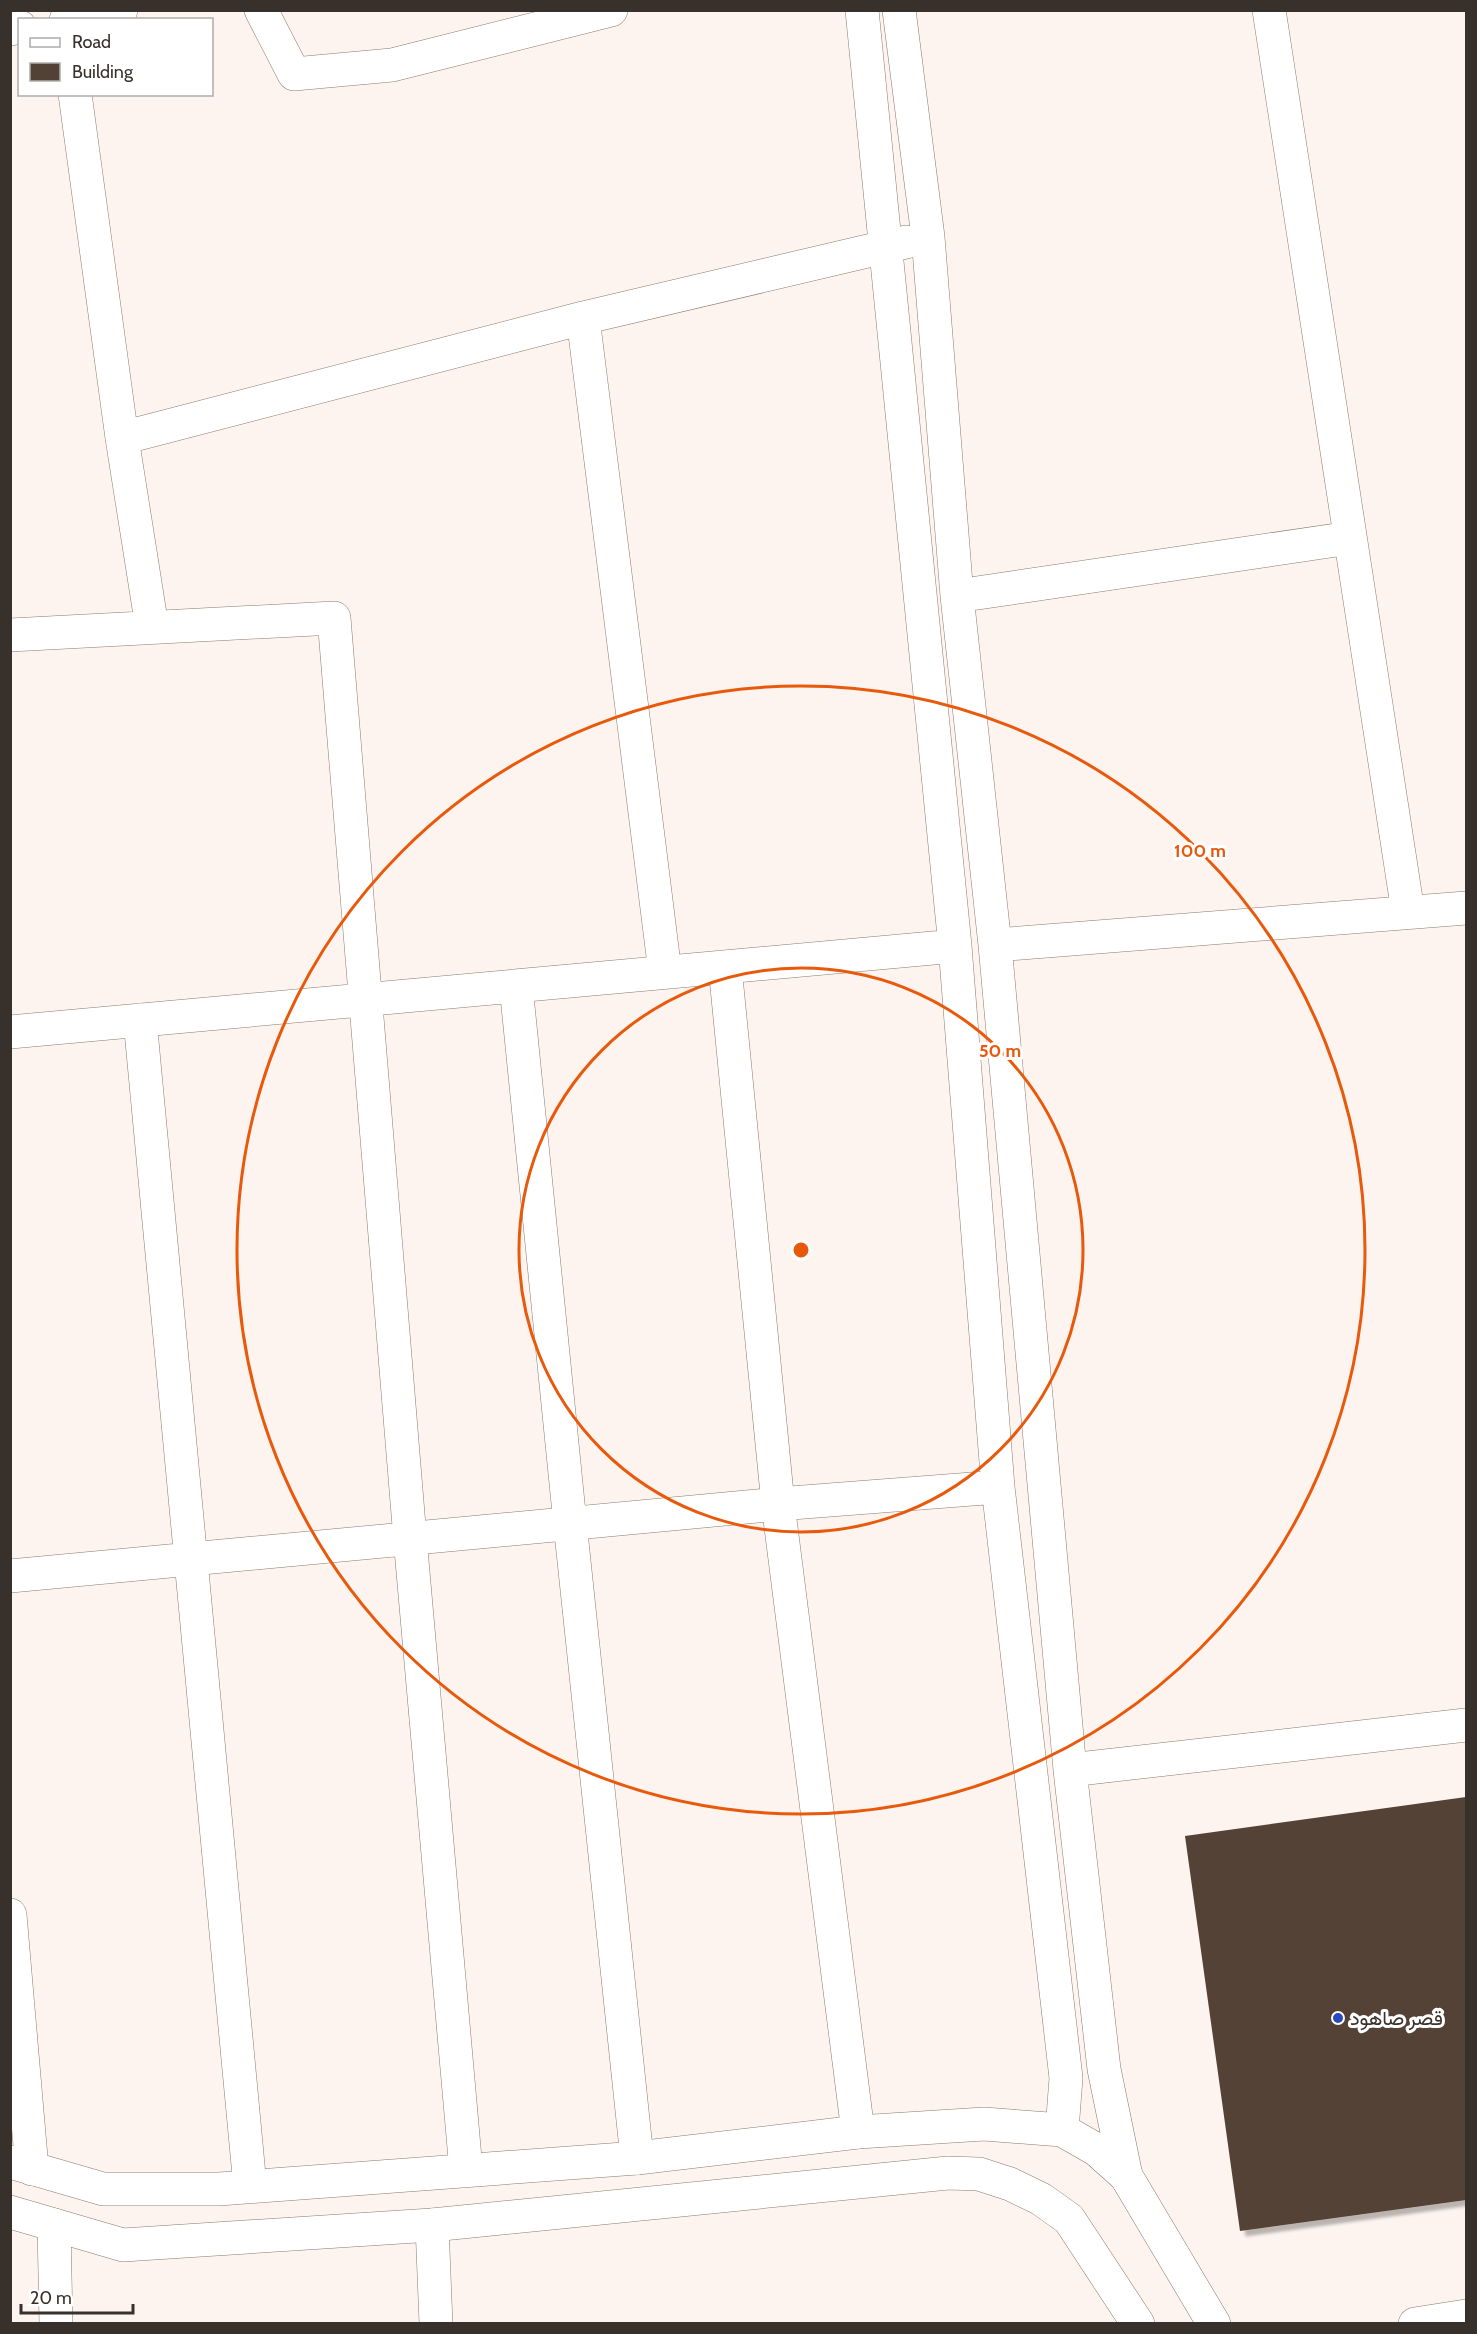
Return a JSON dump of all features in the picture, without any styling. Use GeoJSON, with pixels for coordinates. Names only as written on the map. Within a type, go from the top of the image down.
{"type":"FeatureCollection","features":[{"type":"Feature","properties":{"kind":"street"},"geometry":{"type":"LineString","coordinates":[[77,18],[121,10]]}},
{"type":"Feature","properties":{"kind":"street"},"geometry":{"type":"LineString","coordinates":[[261,10],[294,74],[392,65],[611,10]]}},
{"type":"Feature","properties":{"kind":"street"},"geometry":{"type":"LineString","coordinates":[[862,10],[955,946],[998,1487],[1066,2078],[1062,2130]]}},
{"type":"Feature","properties":{"kind":"street"},"geometry":{"type":"LineString","coordinates":[[899,10],[928,237],[957,596],[995,945],[1070,1770],[1104,2069],[1126,2176]]}},
{"type":"Feature","properties":{"kind":"street"},"geometry":{"type":"LineString","coordinates":[[1269,10],[1408,912]]}},
{"type":"Feature","properties":{"kind":"street"},"geometry":{"type":"LineString","coordinates":[[75,96],[122,438],[152,627]]}},
{"type":"Feature","properties":{"kind":"street"},"geometry":{"type":"LineString","coordinates":[[122,438],[583,318],[928,237]]}},
{"type":"Feature","properties":{"kind":"street"},"geometry":{"type":"LineString","coordinates":[[583,318],[665,972]]}},
{"type":"Feature","properties":{"kind":"street"},"geometry":{"type":"LineString","coordinates":[[957,596],[1350,538]]}},
{"type":"Feature","properties":{"kind":"street"},"geometry":{"type":"LineString","coordinates":[[10,635],[334,618],[410,1538],[466,2170]]}},
{"type":"Feature","properties":{"kind":"street"},"geometry":{"type":"LineString","coordinates":[[995,945],[1467,908]]}},
{"type":"Feature","properties":{"kind":"street"},"geometry":{"type":"LineString","coordinates":[[10,1032],[955,946]]}},
{"type":"Feature","properties":{"kind":"street"},"geometry":{"type":"LineString","coordinates":[[725,966],[778,1504],[858,2132]]}},
{"type":"Feature","properties":{"kind":"street"},"geometry":{"type":"LineString","coordinates":[[516,986],[636,2158]]}},
{"type":"Feature","properties":{"kind":"street"},"geometry":{"type":"LineString","coordinates":[[140,1020],[250,2186]]}},
{"type":"Feature","properties":{"kind":"street"},"geometry":{"type":"LineString","coordinates":[[10,1576],[778,1504],[998,1487]]}},
{"type":"Feature","properties":{"kind":"street"},"geometry":{"type":"LineString","coordinates":[[1070,1770],[1467,1725]]}},
{"type":"Feature","properties":{"kind":"street"},"geometry":{"type":"LineString","coordinates":[[10,1915],[21,2165],[103,2188],[219,2188],[636,2158],[858,2132],[984,2124],[1062,2130],[1097,2150],[1126,2176],[1215,2324]]}},
{"type":"Feature","properties":{"kind":"street"},"geometry":{"type":"LineString","coordinates":[[10,2212],[123,2245],[432,2225],[948,2173],[979,2174],[1010,2184],[1041,2199],[1069,2219],[1138,2324]]}},
{"type":"Feature","properties":{"kind":"street"},"geometry":{"type":"LineString","coordinates":[[54,2225],[56,2324]]}},
{"type":"Feature","properties":{"kind":"street"},"geometry":{"type":"LineString","coordinates":[[432,2225],[436,2324]]}},
{"type":"Feature","properties":{"kind":"street"},"geometry":{"type":"LineString","coordinates":[[1415,2324],[1467,2316]]}},
{"type":"Feature","properties":{"kind":"building","name":"قصر صاهود"},"geometry":{"type":"Polygon","coordinates":[[[1466,1797],[1466,2200],[1240,2231],[1185,1836],[1466,1797]]]}},
{"type":"Feature","properties":{"kind":"place","name":"قصر صاهود"},"geometry":{"type":"Point","coordinates":[1338,2018]}}]}
